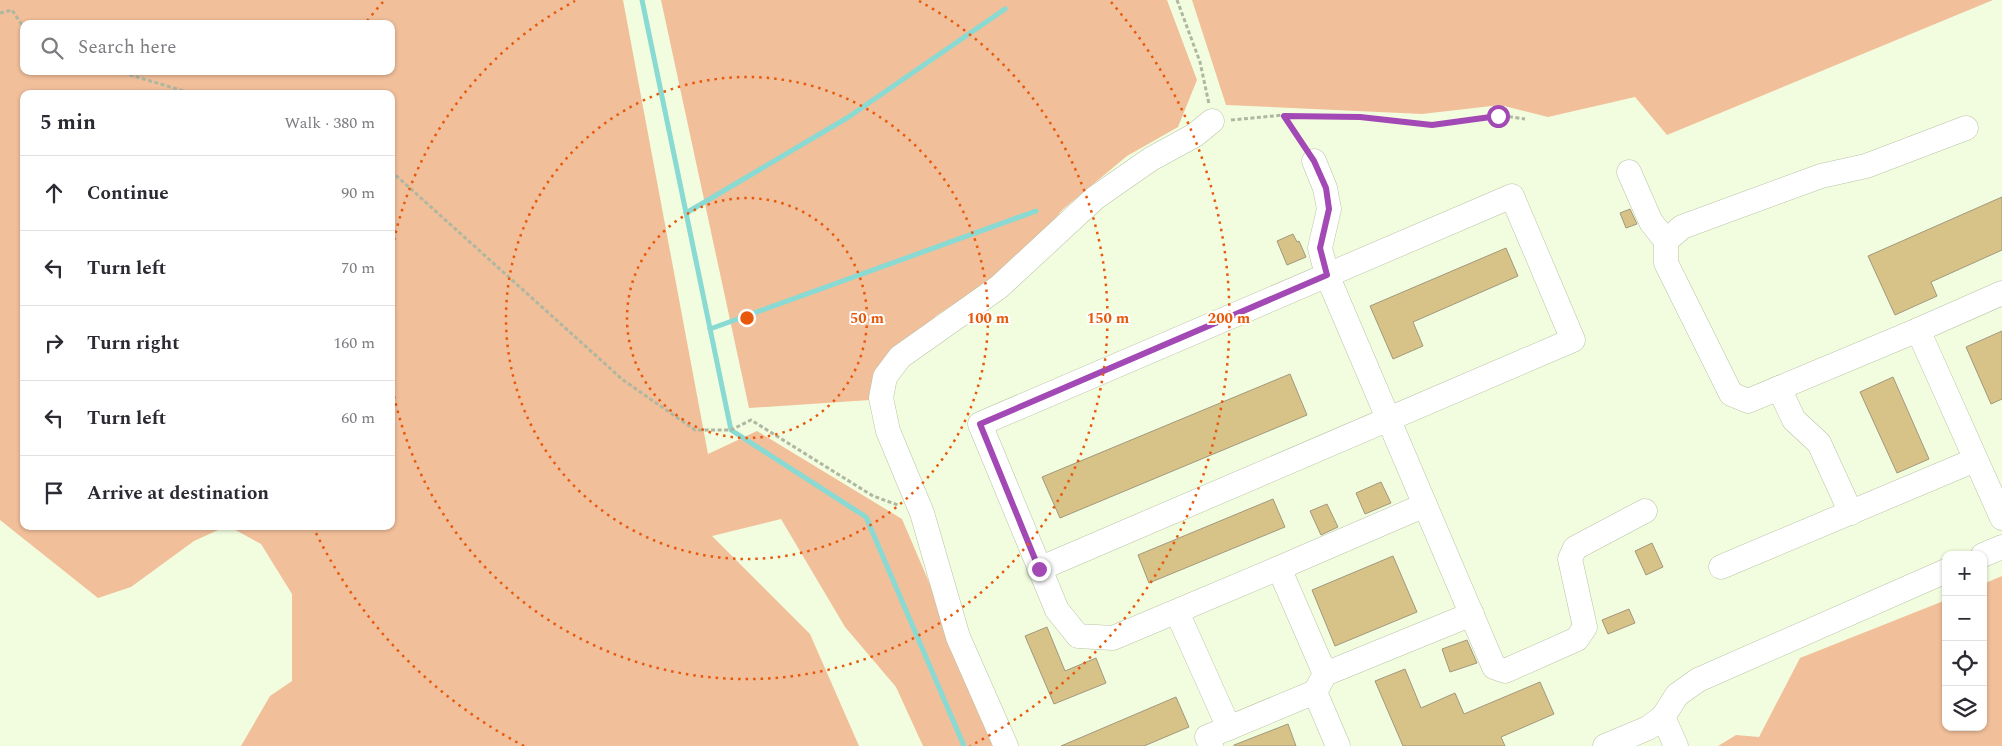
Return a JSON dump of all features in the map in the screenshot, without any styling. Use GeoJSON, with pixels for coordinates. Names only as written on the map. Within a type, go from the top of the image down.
{"type":"FeatureCollection","features":[{"type":"Feature","properties":{"kind":"lane"},"geometry":{"type":"LineString","coordinates":[[1006,746],[958,637],[922,513],[888,431],[881,398],[885,377],[900,357],[999,287],[1095,198],[1151,159],[1195,134],[1212,121]]}},
{"type":"Feature","properties":{"kind":"lane"},"geometry":{"type":"LineString","coordinates":[[1666,240],[1682,227],[1821,176],[1866,166],[1966,128]]}},
{"type":"Feature","properties":{"kind":"lane"},"geometry":{"type":"LineString","coordinates":[[1314,161],[1326,188],[1329,209],[1320,248],[1327,275],[1494,667],[1505,671],[1577,639],[1585,627],[1570,559],[1575,548],[1645,511]]}},
{"type":"Feature","properties":{"kind":"lane"},"geometry":{"type":"LineString","coordinates":[[1629,172],[1651,222],[1666,240],[1666,263],[1731,394],[1748,401],[2002,293]]}},
{"type":"Feature","properties":{"kind":"lane"},"geometry":{"type":"LineString","coordinates":[[1039,569],[1573,340],[1512,196],[980,424],[1039,569],[1057,610],[1078,636],[1113,638],[1425,505]]}},
{"type":"Feature","properties":{"kind":"lane"},"geometry":{"type":"LineString","coordinates":[[1918,330],[2002,518]]}},
{"type":"Feature","properties":{"kind":"lane"},"geometry":{"type":"LineString","coordinates":[[1779,388],[1794,420],[1819,443],[1851,513]]}},
{"type":"Feature","properties":{"kind":"lane"},"geometry":{"type":"LineString","coordinates":[[1721,568],[1975,460]]}},
{"type":"Feature","properties":{"kind":"lane"},"geometry":{"type":"LineString","coordinates":[[1987,553],[2002,547]]}},
{"type":"Feature","properties":{"kind":"lane"},"geometry":{"type":"LineString","coordinates":[[1279,568],[1320,682],[1338,746]]}},
{"type":"Feature","properties":{"kind":"lane"},"geometry":{"type":"LineString","coordinates":[[1605,746],[1648,728],[1663,717],[1677,695],[1698,680],[1942,573]]}},
{"type":"Feature","properties":{"kind":"lane"},"geometry":{"type":"LineString","coordinates":[[1177,612],[1229,728]]}},
{"type":"Feature","properties":{"kind":"lane"},"geometry":{"type":"LineString","coordinates":[[1211,746],[1207,737],[1229,728],[1320,682],[1472,614]]}},
{"type":"Feature","properties":{"kind":"lane"},"geometry":{"type":"LineString","coordinates":[[1663,717],[1676,746]]}},
{"type":"Feature","properties":{"kind":"path"},"geometry":{"type":"LineString","coordinates":[[1178,0],[1200,62],[1212,121],[1284,116],[1360,117],[1432,125],[1498,116],[1525,119]]}},
{"type":"Feature","properties":{"kind":"path"},"geometry":{"type":"LineString","coordinates":[[0,13],[12,10],[20,22]]}},
{"type":"Feature","properties":{"kind":"path"},"geometry":{"type":"LineString","coordinates":[[130,75],[181,90]]}},
{"type":"Feature","properties":{"kind":"path"},"geometry":{"type":"LineString","coordinates":[[1284,116],[1314,161]]}},
{"type":"Feature","properties":{"kind":"path"},"geometry":{"type":"LineString","coordinates":[[395,175],[624,380],[695,430],[731,430],[751,420],[873,496],[922,513]]}},
{"type":"Feature","properties":{"kind":"shaded area"},"geometry":{"type":"Polygon","coordinates":[[[0,0],[623,0],[708,454],[757,431],[902,519],[999,746],[923,746],[896,687],[845,627],[781,519],[712,536],[810,634],[859,746],[241,746],[270,696],[292,681],[292,594],[261,544],[235,530],[395,530],[395,90],[20,90],[20,530],[218,530],[194,541],[131,587],[98,598],[0,520],[0,0]]]}},
{"type":"Feature","properties":{"kind":"shaded area"},"geometry":{"type":"Polygon","coordinates":[[[661,0],[1167,0],[1197,80],[1178,127],[1127,156],[1062,210],[1024,259],[937,315],[892,361],[870,400],[749,408],[661,0]]]}},
{"type":"Feature","properties":{"kind":"shaded area"},"geometry":{"type":"Polygon","coordinates":[[[1192,0],[1993,0],[1667,135],[1635,97],[1548,117],[1500,105],[1422,114],[1226,105],[1192,0]]]}},
{"type":"Feature","properties":{"kind":"shaded area"},"geometry":{"type":"Polygon","coordinates":[[[2002,576],[2002,746],[1718,746],[1736,735],[1759,737],[1800,658],[1942,602],[1942,731],[1987,731],[1987,582],[2002,576]]]}},
{"type":"Feature","properties":{"kind":"building"},"geometry":{"type":"Polygon","coordinates":[[[2002,197],[2002,250],[1931,282],[1937,296],[1895,315],[1868,256],[2002,197]]]}},
{"type":"Feature","properties":{"kind":"building"},"geometry":{"type":"Polygon","coordinates":[[[1630,209],[1637,224],[1626,228],[1620,213],[1630,209]]]}},
{"type":"Feature","properties":{"kind":"building"},"geometry":{"type":"Polygon","coordinates":[[[1293,234],[1297,242],[1299,241],[1306,257],[1287,265],[1277,241],[1293,234]]]}},
{"type":"Feature","properties":{"kind":"building"},"geometry":{"type":"Polygon","coordinates":[[[1506,248],[1518,276],[1413,322],[1423,346],[1393,359],[1370,306],[1506,248]]]}},
{"type":"Feature","properties":{"kind":"building"},"geometry":{"type":"Polygon","coordinates":[[[2002,331],[2002,399],[1991,404],[1966,347],[2002,331]]]}},
{"type":"Feature","properties":{"kind":"building"},"geometry":{"type":"Polygon","coordinates":[[[1290,374],[1307,415],[1060,518],[1042,477],[1290,374]]]}},
{"type":"Feature","properties":{"kind":"building"},"geometry":{"type":"Polygon","coordinates":[[[1893,377],[1929,459],[1897,473],[1860,392],[1893,377]]]}},
{"type":"Feature","properties":{"kind":"building"},"geometry":{"type":"Polygon","coordinates":[[[1381,482],[1391,503],[1365,514],[1356,493],[1381,482]]]}},
{"type":"Feature","properties":{"kind":"building"},"geometry":{"type":"Polygon","coordinates":[[[1273,499],[1285,527],[1149,583],[1138,555],[1273,499]]]}},
{"type":"Feature","properties":{"kind":"building"},"geometry":{"type":"Polygon","coordinates":[[[1327,504],[1338,527],[1321,535],[1310,511],[1327,504]]]}},
{"type":"Feature","properties":{"kind":"building"},"geometry":{"type":"Polygon","coordinates":[[[1652,543],[1663,567],[1646,575],[1635,551],[1652,543]]]}},
{"type":"Feature","properties":{"kind":"building"},"geometry":{"type":"Polygon","coordinates":[[[1393,556],[1417,612],[1335,646],[1312,590],[1393,556]]]}},
{"type":"Feature","properties":{"kind":"building"},"geometry":{"type":"Polygon","coordinates":[[[1629,609],[1635,623],[1608,634],[1602,620],[1629,609]]]}},
{"type":"Feature","properties":{"kind":"building"},"geometry":{"type":"Polygon","coordinates":[[[1047,627],[1065,671],[1096,658],[1106,683],[1054,704],[1025,636],[1047,627]]]}},
{"type":"Feature","properties":{"kind":"building"},"geometry":{"type":"Polygon","coordinates":[[[1467,640],[1477,663],[1450,672],[1442,649],[1467,640]]]}},
{"type":"Feature","properties":{"kind":"building"},"geometry":{"type":"Polygon","coordinates":[[[1405,669],[1421,708],[1455,693],[1464,714],[1540,682],[1554,714],[1501,737],[1505,746],[1403,746],[1375,681],[1405,669]]]}},
{"type":"Feature","properties":{"kind":"building"},"geometry":{"type":"Polygon","coordinates":[[[1176,697],[1189,727],[1144,746],[1061,746],[1176,697]]]}},
{"type":"Feature","properties":{"kind":"building"},"geometry":{"type":"Polygon","coordinates":[[[1288,724],[1296,746],[1234,746],[1234,745],[1288,724]]]}},
{"type":"Feature","properties":{"kind":"waterway"},"geometry":{"type":"LineString","coordinates":[[642,0],[731,430],[866,517],[964,746]]}},
{"type":"Feature","properties":{"kind":"waterway"},"geometry":{"type":"LineString","coordinates":[[686,213],[847,118],[1005,9]]}},
{"type":"Feature","properties":{"kind":"waterway"},"geometry":{"type":"LineString","coordinates":[[710,329],[1036,211]]}},
{"type":"Feature","properties":{"kind":"route"},"geometry":{"type":"LineString","coordinates":[[1039,569],[980,424],[1327,275],[1320,248],[1329,209],[1326,188],[1314,161],[1284,116],[1360,117],[1432,125],[1498,116]]}}]}
